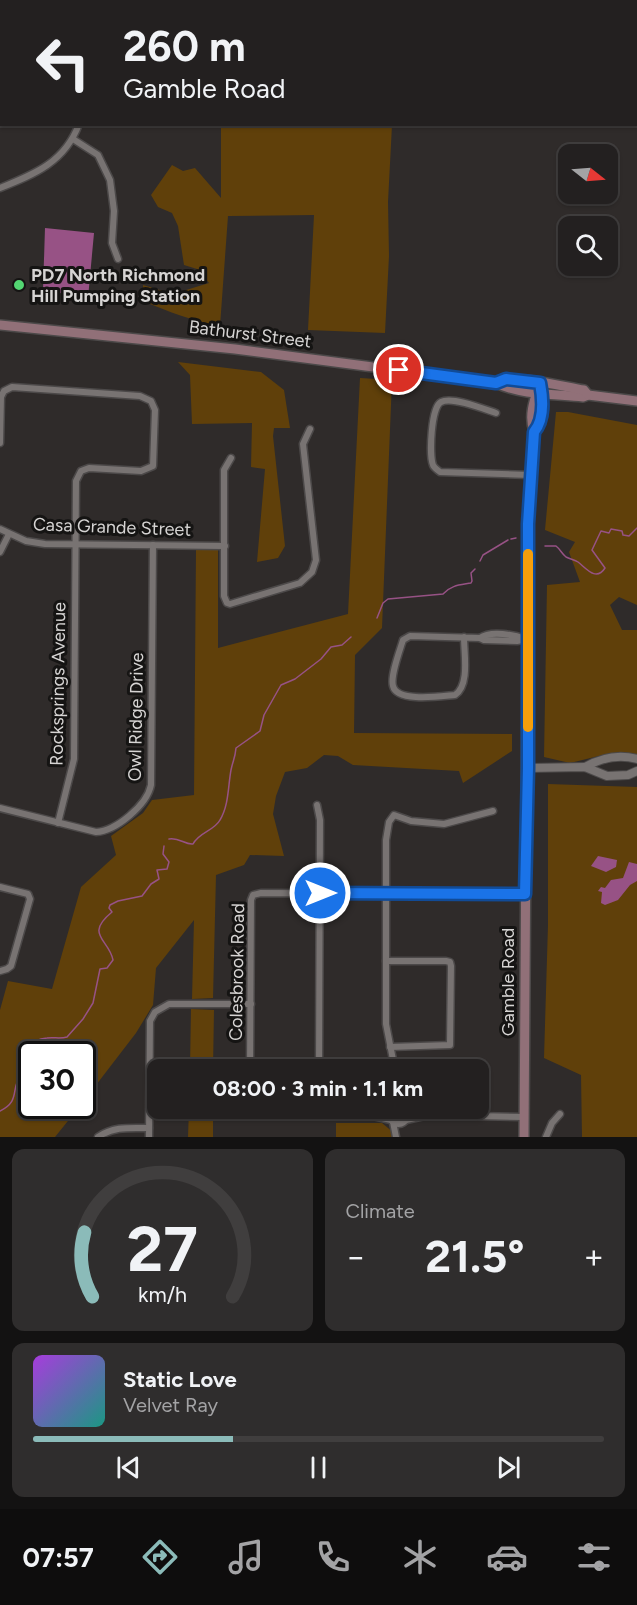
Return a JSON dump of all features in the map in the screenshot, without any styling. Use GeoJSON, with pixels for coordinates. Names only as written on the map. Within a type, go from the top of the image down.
{"type":"FeatureCollection","features":[{"type":"Feature","properties":{"kind":"main road","name":"Bathurst Street"},"geometry":{"type":"LineString","coordinates":[[0,325],[224,347],[496,383],[505,387],[637,401]]}},
{"type":"Feature","properties":{"kind":"main road","name":"Gamble Road"},"geometry":{"type":"LineString","coordinates":[[524,1137],[527,639],[530,475],[534,432],[531,423],[534,400],[540,389]]}},
{"type":"Feature","properties":{"kind":"street"},"geometry":{"type":"LineString","coordinates":[[0,188],[48,166],[67,150],[78,126]]}},
{"type":"Feature","properties":{"kind":"street"},"geometry":{"type":"LineString","coordinates":[[73,139],[98,155],[110,180],[114,211],[112,243],[118,259]]}},
{"type":"Feature","properties":{"kind":"street","name":"Rocksprings Avenue"},"geometry":{"type":"LineString","coordinates":[[0,443],[1,397],[7,388],[18,386],[140,396],[152,401],[155,410],[153,466],[141,471],[89,468],[81,471],[76,481],[74,759],[58,823]]}},
{"type":"Feature","properties":{"kind":"street"},"geometry":{"type":"LineString","coordinates":[[496,413],[464,403],[444,401],[439,403],[434,410],[431,455],[434,467],[440,472],[530,475]]}},
{"type":"Feature","properties":{"kind":"street"},"geometry":{"type":"LineString","coordinates":[[231,458],[224,470],[224,596],[227,603],[234,603],[300,583],[312,572],[316,560],[303,444],[310,429]]}},
{"type":"Feature","properties":{"kind":"street","name":"Casa Grande Street"},"geometry":{"type":"LineString","coordinates":[[0,529],[38,543],[225,546]]}},
{"type":"Feature","properties":{"kind":"street"},"geometry":{"type":"LineString","coordinates":[[0,552],[9,534]]}},
{"type":"Feature","properties":{"kind":"street","name":"Owl Ridge Drive"},"geometry":{"type":"LineString","coordinates":[[0,808],[92,832],[106,831],[140,806],[150,791],[153,545]]}},
{"type":"Feature","properties":{"kind":"street"},"geometry":{"type":"LineString","coordinates":[[464,638],[464,684],[455,696],[410,697],[399,695],[394,689],[393,678],[403,640],[410,636],[480,638],[484,635],[503,635],[527,639]]}},
{"type":"Feature","properties":{"kind":"street"},"geometry":{"type":"LineString","coordinates":[[528,768],[585,767],[603,759],[624,757],[637,759]]}},
{"type":"Feature","properties":{"kind":"street"},"geometry":{"type":"LineString","coordinates":[[585,767],[597,774],[607,776],[628,775],[637,771]]}},
{"type":"Feature","properties":{"kind":"street"},"geometry":{"type":"LineString","coordinates":[[317,805],[320,820],[320,1059]]}},
{"type":"Feature","properties":{"kind":"street"},"geometry":{"type":"LineString","coordinates":[[393,1059],[386,1024],[386,840],[389,822],[394,815],[411,821],[444,824],[493,811]]}},
{"type":"Feature","properties":{"kind":"street"},"geometry":{"type":"LineString","coordinates":[[0,887],[28,894],[30,899],[13,962],[7,969],[0,971]]}},
{"type":"Feature","properties":{"kind":"street","name":"Colesbrook Road"},"geometry":{"type":"LineString","coordinates":[[250,1059],[251,900],[253,895],[261,893],[525,894]]}},
{"type":"Feature","properties":{"kind":"street"},"geometry":{"type":"LineString","coordinates":[[386,961],[446,961],[450,962],[451,966],[450,1045],[390,1047]]}},
{"type":"Feature","properties":{"kind":"street"},"geometry":{"type":"LineString","coordinates":[[149,1137],[150,1022],[154,1012],[169,1004],[250,1004]]}},
{"type":"Feature","properties":{"kind":"street"},"geometry":{"type":"LineString","coordinates":[[546,1137],[552,1123],[560,1114]]}},
{"type":"Feature","properties":{"kind":"street"},"geometry":{"type":"LineString","coordinates":[[489,1116],[524,1117]]}},
{"type":"Feature","properties":{"kind":"street"},"geometry":{"type":"LineString","coordinates":[[385,1119],[398,1124],[413,1119]]}},
{"type":"Feature","properties":{"kind":"street"},"geometry":{"type":"LineString","coordinates":[[392,1121],[398,1137]]}},
{"type":"Feature","properties":{"kind":"street"},"geometry":{"type":"LineString","coordinates":[[398,1137],[405,1121]]}},
{"type":"Feature","properties":{"kind":"street"},"geometry":{"type":"LineString","coordinates":[[98,1137],[118,1128],[149,1128]]}},
{"type":"Feature","properties":{"kind":"shaded area"},"geometry":{"type":"Polygon","coordinates":[[[221,126],[392,126],[385,333],[308,330],[314,215],[228,216],[220,326],[181,316],[143,301],[143,285],[173,294],[209,283],[197,269],[184,265],[178,226],[172,213],[158,207],[151,195],[172,165],[183,171],[195,168],[221,198],[221,126]]]}},
{"type":"Feature","properties":{"kind":"shaded area"},"geometry":{"type":"Polygon","coordinates":[[[45,228],[94,233],[88,298],[43,290],[45,228]]]}},
{"type":"Feature","properties":{"kind":"shaded area"},"geometry":{"type":"Polygon","coordinates":[[[178,362],[261,372],[284,390],[290,428],[274,428],[273,436],[285,546],[278,558],[257,562],[265,469],[251,467],[252,423],[192,424],[190,375],[178,362]]]}},
{"type":"Feature","properties":{"kind":"shaded area"},"geometry":{"type":"Polygon","coordinates":[[[360,378],[392,380],[382,628],[355,655],[354,733],[512,734],[512,751],[463,783],[459,771],[353,765],[338,756],[324,755],[307,768],[285,772],[276,796],[273,814],[284,856],[250,855],[244,865],[216,875],[213,998],[192,999],[194,920],[156,968],[153,1005],[136,1033],[96,1085],[96,1041],[18,1041],[18,1119],[70,1119],[55,1137],[0,1137],[0,1010],[8,981],[52,989],[81,887],[116,855],[111,836],[143,813],[152,800],[194,795],[196,550],[218,550],[218,648],[348,614],[360,378]]]}},
{"type":"Feature","properties":{"kind":"shaded area"},"geometry":{"type":"Polygon","coordinates":[[[556,412],[568,412],[637,425],[637,605],[619,597],[610,605],[622,630],[637,630],[637,754],[607,754],[570,763],[544,757],[547,585],[580,582],[569,552],[575,542],[545,530],[556,412]]]}},
{"type":"Feature","properties":{"kind":"shaded area"},"geometry":{"type":"Polygon","coordinates":[[[548,784],[637,787],[637,1137],[582,1137],[581,1075],[544,1058],[548,925],[548,784]]]}},
{"type":"Feature","properties":{"kind":"shaded area"},"geometry":{"type":"Polygon","coordinates":[[[598,856],[617,860],[616,867],[606,872],[591,866],[598,856]]]}},
{"type":"Feature","properties":{"kind":"shaded area"},"geometry":{"type":"Polygon","coordinates":[[[629,862],[637,864],[637,881],[630,885],[618,900],[605,905],[601,903],[602,892],[598,891],[601,887],[605,888],[611,880],[623,878],[629,862]]]}},
{"type":"Feature","properties":{"kind":"shaded area"},"geometry":{"type":"Polygon","coordinates":[[[191,1009],[214,1010],[213,1059],[190,1059],[191,1009]]]}},
{"type":"Feature","properties":{"kind":"shaded area"},"geometry":{"type":"Polygon","coordinates":[[[189,1119],[213,1119],[213,1137],[188,1137],[189,1119]]]}},
{"type":"Feature","properties":{"kind":"shaded area"},"geometry":{"type":"Polygon","coordinates":[[[336,1123],[382,1123],[394,1133],[393,1137],[336,1137],[336,1123]]]}},
{"type":"Feature","properties":{"kind":"waterway"},"geometry":{"type":"LineString","coordinates":[[545,546],[556,546],[566,557],[598,574],[605,568],[592,550],[601,531],[609,533],[611,529],[622,531],[623,535],[629,536],[637,528]]}},
{"type":"Feature","properties":{"kind":"waterway"},"geometry":{"type":"LineString","coordinates":[[511,539],[516,538]]}},
{"type":"Feature","properties":{"kind":"waterway"},"geometry":{"type":"LineString","coordinates":[[480,561],[483,555],[508,540]]}},
{"type":"Feature","properties":{"kind":"waterway"},"geometry":{"type":"LineString","coordinates":[[377,618],[383,603],[388,599],[443,594],[452,587],[471,583],[471,573],[475,569]]}},
{"type":"Feature","properties":{"kind":"waterway"},"geometry":{"type":"LineString","coordinates":[[169,839],[193,844],[217,824],[225,808],[236,748],[260,731],[264,715],[281,685],[295,679],[321,659],[331,647],[342,645],[351,637]]}},
{"type":"Feature","properties":{"kind":"waterway"},"geometry":{"type":"LineString","coordinates":[[0,1111],[11,1103],[18,1080],[22,1076],[18,1067],[28,1047],[41,1039],[67,1037],[93,1003],[100,969],[107,968],[113,960],[100,937],[100,926],[112,912],[110,905],[142,896],[151,884],[159,879],[157,870],[167,869],[169,862],[163,854],[164,846]]}},
{"type":"Feature","properties":{"kind":"slow traffic"},"geometry":{"type":"LineString","coordinates":[[528,554],[528,727]]}},
{"type":"Feature","properties":{"kind":"place","name":"PD7 North Richmond Hill Pumping Station"},"geometry":{"type":"Point","coordinates":[19,285]}},
{"type":"Feature","properties":{"kind":"route"},"geometry":{"type":"LineString","coordinates":[[320,893],[525,894],[528,768],[528,524],[534,432],[540,425],[543,401],[540,383],[506,379],[496,383],[399,370]]}}]}
